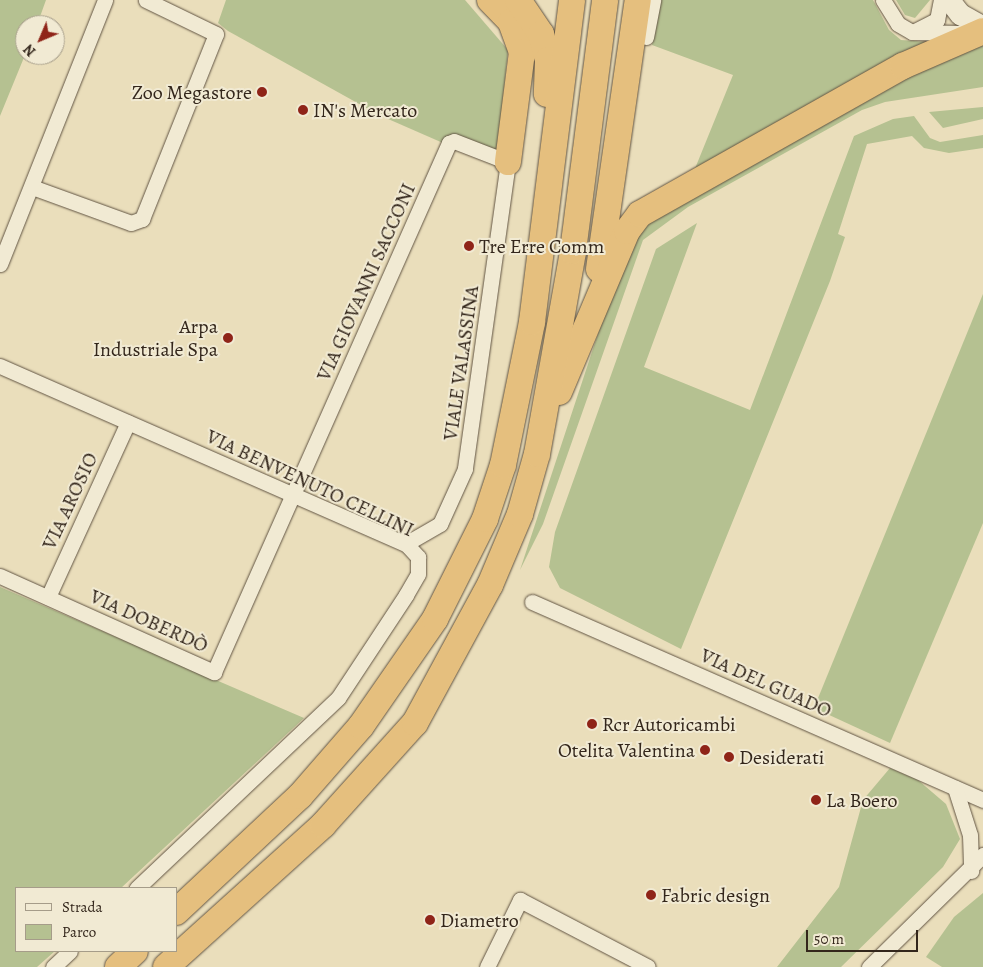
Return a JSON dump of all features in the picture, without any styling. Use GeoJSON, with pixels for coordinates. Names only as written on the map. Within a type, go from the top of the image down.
{"type":"FeatureCollection","features":[{"type":"Feature","properties":{"kind":"highway"},"geometry":{"type":"LineString","coordinates":[[490,0],[511,22],[522,52],[508,162]]}},
{"type":"Feature","properties":{"kind":"highway"},"geometry":{"type":"LineString","coordinates":[[518,0],[541,34],[548,60],[543,236]]}},
{"type":"Feature","properties":{"kind":"highway"},"geometry":{"type":"LineString","coordinates":[[178,910],[300,796],[361,726],[460,576],[503,465],[532,322],[572,0]]}},
{"type":"Feature","properties":{"kind":"highway"},"geometry":{"type":"LineString","coordinates":[[166,967],[323,825],[415,722],[490,586],[520,514],[540,439],[573,251],[606,0]]}},
{"type":"Feature","properties":{"kind":"highway"},"geometry":{"type":"LineString","coordinates":[[591,314],[614,194],[638,0]]}},
{"type":"Feature","properties":{"kind":"highway"},"geometry":{"type":"LineString","coordinates":[[540,439],[627,231],[640,214],[929,52],[983,29]]}},
{"type":"Feature","properties":{"kind":"highway"},"geometry":{"type":"LineString","coordinates":[[118,967],[134,952]]}},
{"type":"Feature","properties":{"kind":"main road"},"geometry":{"type":"LineString","coordinates":[[949,0],[960,14],[983,29]]}},
{"type":"Feature","properties":{"kind":"street"},"geometry":{"type":"LineString","coordinates":[[0,264],[105,0]]}},
{"type":"Feature","properties":{"kind":"street"},"geometry":{"type":"LineString","coordinates":[[32,187],[131,223],[142,219],[216,34],[146,0]]}},
{"type":"Feature","properties":{"kind":"street"},"geometry":{"type":"LineString","coordinates":[[646,37],[653,0]]}},
{"type":"Feature","properties":{"kind":"street"},"geometry":{"type":"LineString","coordinates":[[883,0],[898,24],[912,32],[949,35],[983,29]]}},
{"type":"Feature","properties":{"kind":"street"},"geometry":{"type":"LineString","coordinates":[[912,32],[937,20],[941,0]]}},
{"type":"Feature","properties":{"kind":"street","name":"VIA GIOVANNI SACCONI"},"geometry":{"type":"LineString","coordinates":[[293,495],[449,143],[508,162]]}},
{"type":"Feature","properties":{"kind":"street","name":"VIALE VALASSINA"},"geometry":{"type":"LineString","coordinates":[[406,544],[440,524],[465,469],[508,162]]}},
{"type":"Feature","properties":{"kind":"street","name":"VIA BENVENUTO CELLINI"},"geometry":{"type":"LineString","coordinates":[[0,366],[406,544],[418,557],[418,574],[338,698],[138,887]]}},
{"type":"Feature","properties":{"kind":"street","name":"VIA AROSIO"},"geometry":{"type":"LineString","coordinates":[[48,597],[128,422]]}},
{"type":"Feature","properties":{"kind":"street","name":"VIA DOBERDÒ"},"geometry":{"type":"LineString","coordinates":[[0,576],[214,672],[293,495]]}},
{"type":"Feature","properties":{"kind":"street","name":"VIA DEL GUADO"},"geometry":{"type":"LineString","coordinates":[[532,602],[983,800]]}},
{"type":"Feature","properties":{"kind":"street"},"geometry":{"type":"LineString","coordinates":[[955,788],[970,835],[977,867]]}},
{"type":"Feature","properties":{"kind":"street"},"geometry":{"type":"LineString","coordinates":[[869,967],[977,867],[983,855]]}},
{"type":"Feature","properties":{"kind":"street"},"geometry":{"type":"LineString","coordinates":[[487,967],[520,900],[648,967]]}},
{"type":"Feature","properties":{"kind":"street"},"geometry":{"type":"LineString","coordinates":[[53,967],[69,952]]}},
{"type":"Feature","properties":{"kind":"green space"},"geometry":{"type":"Polygon","coordinates":[[[0,0],[46,0],[41,15],[15,15],[15,65],[21,65],[0,116],[0,0]]]}},
{"type":"Feature","properties":{"kind":"green space"},"geometry":{"type":"Polygon","coordinates":[[[226,0],[465,0],[508,50],[497,156],[491,164],[379,115],[228,31],[218,23],[226,0]]]}},
{"type":"Feature","properties":{"kind":"green space"},"geometry":{"type":"Polygon","coordinates":[[[661,0],[873,0],[889,30],[901,40],[928,42],[694,171],[733,75],[652,45],[661,0]]]}},
{"type":"Feature","properties":{"kind":"green space"},"geometry":{"type":"Polygon","coordinates":[[[896,0],[930,0],[915,18],[905,15],[896,0]]]}},
{"type":"Feature","properties":{"kind":"green space"},"geometry":{"type":"Polygon","coordinates":[[[983,42],[983,87],[885,102],[862,110],[688,207],[643,240],[543,524],[520,570],[621,264],[648,217],[856,102],[983,42]]]}},
{"type":"Feature","properties":{"kind":"green space"},"geometry":{"type":"Polygon","coordinates":[[[983,107],[983,119],[943,128],[929,112],[983,107]]]}},
{"type":"Feature","properties":{"kind":"green space"},"geometry":{"type":"Polygon","coordinates":[[[914,116],[930,138],[940,142],[983,135],[983,148],[949,153],[924,148],[912,136],[867,144],[838,234],[845,237],[830,281],[681,649],[560,588],[549,567],[555,532],[656,249],[697,223],[644,367],[750,410],[854,136],[893,119],[914,116]]]}},
{"type":"Feature","properties":{"kind":"green space"},"geometry":{"type":"Polygon","coordinates":[[[983,294],[983,523],[890,743],[814,708],[983,294]]]}},
{"type":"Feature","properties":{"kind":"green space"},"geometry":{"type":"Polygon","coordinates":[[[0,587],[304,718],[122,887],[15,887],[15,952],[54,952],[37,967],[0,967],[0,587]]]}},
{"type":"Feature","properties":{"kind":"green space"},"geometry":{"type":"Polygon","coordinates":[[[890,768],[918,780],[946,804],[960,839],[943,867],[841,967],[777,967],[839,887],[863,800],[890,768]]]}},
{"type":"Feature","properties":{"kind":"green space"},"geometry":{"type":"Polygon","coordinates":[[[983,893],[983,967],[942,967],[926,957],[954,917],[983,893]]]}},
{"type":"Feature","properties":{"kind":"place","name":"Zoo Megastore"},"geometry":{"type":"Point","coordinates":[262,92]}},
{"type":"Feature","properties":{"kind":"place","name":"IN's Mercato"},"geometry":{"type":"Point","coordinates":[303,110]}},
{"type":"Feature","properties":{"kind":"place","name":"Tre Erre Comm"},"geometry":{"type":"Point","coordinates":[469,246]}},
{"type":"Feature","properties":{"kind":"place","name":"Arpa Industriale Spa"},"geometry":{"type":"Point","coordinates":[228,338]}},
{"type":"Feature","properties":{"kind":"place","name":"Rcr Autoricambi"},"geometry":{"type":"Point","coordinates":[592,724]}},
{"type":"Feature","properties":{"kind":"place","name":"Otelita Valentina"},"geometry":{"type":"Point","coordinates":[705,750]}},
{"type":"Feature","properties":{"kind":"place","name":"Desiderati"},"geometry":{"type":"Point","coordinates":[729,757]}},
{"type":"Feature","properties":{"kind":"place","name":"La Boero"},"geometry":{"type":"Point","coordinates":[816,800]}},
{"type":"Feature","properties":{"kind":"place","name":"Fabric design"},"geometry":{"type":"Point","coordinates":[651,895]}},
{"type":"Feature","properties":{"kind":"place","name":"Diametro"},"geometry":{"type":"Point","coordinates":[430,920]}}]}
